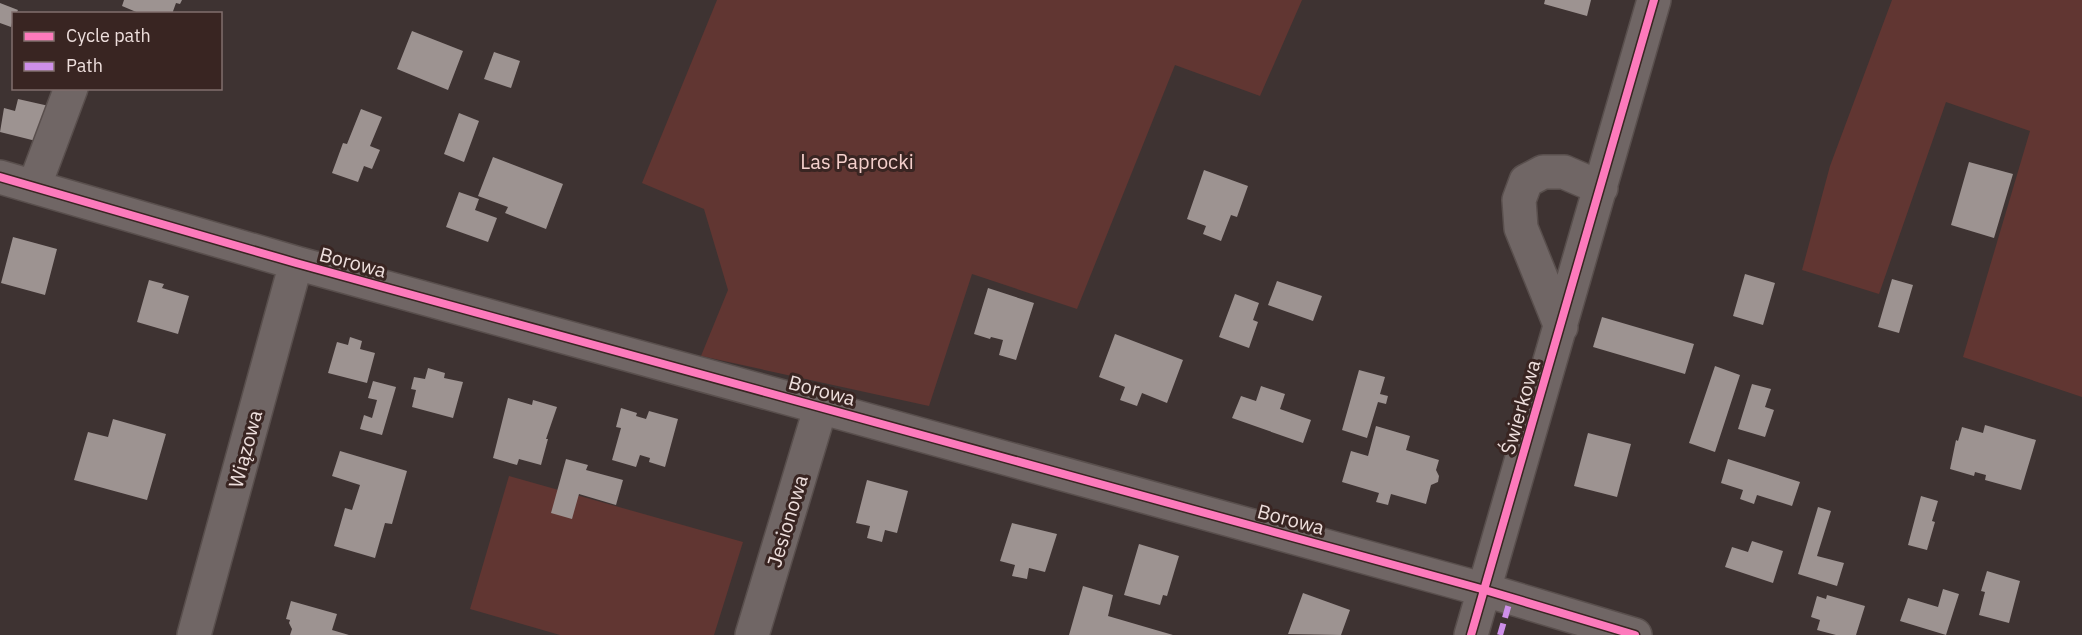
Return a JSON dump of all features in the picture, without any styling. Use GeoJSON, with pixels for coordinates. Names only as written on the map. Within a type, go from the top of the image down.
{"type":"FeatureCollection","features":[{"type":"Feature","properties":{"kind":"street","name":"Świerkowa"},"geometry":{"type":"LineString","coordinates":[[1471,635],[1654,0]]}},
{"type":"Feature","properties":{"kind":"street"},"geometry":{"type":"LineString","coordinates":[[34,187],[70,90]]}},
{"type":"Feature","properties":{"kind":"street"},"geometry":{"type":"LineString","coordinates":[[1561,327],[1521,228],[1519,200],[1526,181],[1543,172],[1564,172],[1601,188]]}},
{"type":"Feature","properties":{"kind":"street","name":"Borowa"},"geometry":{"type":"LineString","coordinates":[[0,177],[296,263],[1485,590],[1635,635]]}},
{"type":"Feature","properties":{"kind":"street","name":"Wiązowa"},"geometry":{"type":"LineString","coordinates":[[194,635],[296,263]]}},
{"type":"Feature","properties":{"kind":"street","name":"Jesionowa"},"geometry":{"type":"LineString","coordinates":[[752,635],[821,406]]}},
{"type":"Feature","properties":{"kind":"green space","name":"Las Paprocki"},"geometry":{"type":"Polygon","coordinates":[[[717,0],[1302,0],[1260,96],[1175,65],[1077,309],[972,274],[929,406],[701,356],[728,290],[704,209],[642,183],[717,0]]]}},
{"type":"Feature","properties":{"kind":"green space"},"geometry":{"type":"Polygon","coordinates":[[[1892,0],[2082,0],[2082,397],[1963,357],[2030,131],[1946,102],[1879,294],[1802,270],[1830,166],[1892,0]]]}},
{"type":"Feature","properties":{"kind":"green space"},"geometry":{"type":"Polygon","coordinates":[[[509,476],[743,542],[714,635],[560,635],[470,609],[509,476]]]}},
{"type":"Feature","properties":{"kind":"building"},"geometry":{"type":"Polygon","coordinates":[[[124,0],[182,0],[180,4],[176,3],[173,12],[136,12],[122,6],[124,0]]]}},
{"type":"Feature","properties":{"kind":"building"},"geometry":{"type":"Polygon","coordinates":[[[1545,0],[1591,0],[1587,16],[1544,4],[1545,0]]]}},
{"type":"Feature","properties":{"kind":"building"},"geometry":{"type":"Polygon","coordinates":[[[0,3],[18,10],[12,12],[11,27],[0,23],[0,3]]]}},
{"type":"Feature","properties":{"kind":"building"},"geometry":{"type":"Polygon","coordinates":[[[412,31],[463,51],[448,90],[397,69],[412,31]]]}},
{"type":"Feature","properties":{"kind":"building"},"geometry":{"type":"Polygon","coordinates":[[[494,52],[520,61],[511,88],[484,79],[494,52]]]}},
{"type":"Feature","properties":{"kind":"building"},"geometry":{"type":"Polygon","coordinates":[[[18,99],[49,106],[40,142],[0,132],[4,108],[15,111],[18,99]]]}},
{"type":"Feature","properties":{"kind":"building"},"geometry":{"type":"Polygon","coordinates":[[[361,109],[382,117],[370,146],[380,150],[372,169],[364,166],[358,182],[332,173],[343,143],[347,144],[361,109]]]}},
{"type":"Feature","properties":{"kind":"building"},"geometry":{"type":"Polygon","coordinates":[[[459,113],[479,121],[464,162],[444,154],[459,113]]]}},
{"type":"Feature","properties":{"kind":"building"},"geometry":{"type":"Polygon","coordinates":[[[493,157],[563,184],[546,229],[505,213],[508,207],[478,196],[493,157]]]}},
{"type":"Feature","properties":{"kind":"building"},"geometry":{"type":"Polygon","coordinates":[[[1969,162],[2013,174],[1994,238],[1951,225],[1969,162]]]}},
{"type":"Feature","properties":{"kind":"building"},"geometry":{"type":"Polygon","coordinates":[[[1204,170],[1248,186],[1237,217],[1231,215],[1221,241],[1203,234],[1206,226],[1187,219],[1204,170]]]}},
{"type":"Feature","properties":{"kind":"building"},"geometry":{"type":"Polygon","coordinates":[[[459,192],[479,199],[475,210],[497,218],[488,242],[446,227],[459,192]]]}},
{"type":"Feature","properties":{"kind":"building"},"geometry":{"type":"Polygon","coordinates":[[[13,237],[57,249],[45,295],[1,283],[13,237]]]}},
{"type":"Feature","properties":{"kind":"building"},"geometry":{"type":"Polygon","coordinates":[[[1745,274],[1775,283],[1763,325],[1733,316],[1745,274]]]}},
{"type":"Feature","properties":{"kind":"building"},"geometry":{"type":"Polygon","coordinates":[[[1892,279],[1913,285],[1899,333],[1878,327],[1892,279]]]}},
{"type":"Feature","properties":{"kind":"building"},"geometry":{"type":"Polygon","coordinates":[[[149,280],[164,284],[162,288],[189,296],[178,334],[137,322],[149,280]]]}},
{"type":"Feature","properties":{"kind":"building"},"geometry":{"type":"Polygon","coordinates":[[[1277,281],[1322,296],[1313,321],[1268,305],[1277,281]]]}},
{"type":"Feature","properties":{"kind":"building"},"geometry":{"type":"Polygon","coordinates":[[[988,288],[1034,303],[1016,360],[999,355],[1003,340],[974,334],[988,288]]]}},
{"type":"Feature","properties":{"kind":"building"},"geometry":{"type":"Polygon","coordinates":[[[1235,294],[1259,303],[1253,320],[1258,322],[1249,348],[1219,337],[1235,294]]]}},
{"type":"Feature","properties":{"kind":"building"},"geometry":{"type":"Polygon","coordinates":[[[1602,317],[1694,344],[1685,374],[1593,347],[1602,317]]]}},
{"type":"Feature","properties":{"kind":"building"},"geometry":{"type":"Polygon","coordinates":[[[1115,334],[1183,360],[1167,403],[1142,393],[1137,406],[1120,400],[1125,387],[1099,377],[1115,334]]]}},
{"type":"Feature","properties":{"kind":"building"},"geometry":{"type":"Polygon","coordinates":[[[350,337],[362,341],[360,349],[375,353],[367,383],[328,373],[337,342],[348,345],[350,337]]]}},
{"type":"Feature","properties":{"kind":"building"},"geometry":{"type":"Polygon","coordinates":[[[1715,366],[1740,375],[1715,452],[1689,443],[1715,366]]]}},
{"type":"Feature","properties":{"kind":"building"},"geometry":{"type":"Polygon","coordinates":[[[428,368],[445,373],[444,378],[463,382],[453,418],[412,407],[416,390],[411,389],[414,377],[425,379],[428,368]]]}},
{"type":"Feature","properties":{"kind":"building"},"geometry":{"type":"Polygon","coordinates":[[[1359,370],[1385,377],[1380,394],[1388,396],[1386,404],[1378,402],[1367,438],[1342,430],[1359,370]]]}},
{"type":"Feature","properties":{"kind":"building"},"geometry":{"type":"Polygon","coordinates":[[[373,381],[396,387],[382,435],[360,429],[364,415],[372,418],[377,400],[368,398],[373,381]]]}},
{"type":"Feature","properties":{"kind":"building"},"geometry":{"type":"Polygon","coordinates":[[[1752,384],[1771,389],[1765,407],[1774,410],[1765,437],[1738,429],[1752,384]]]}},
{"type":"Feature","properties":{"kind":"building"},"geometry":{"type":"Polygon","coordinates":[[[1261,386],[1285,394],[1280,409],[1311,420],[1303,443],[1232,418],[1241,396],[1256,401],[1261,386]]]}},
{"type":"Feature","properties":{"kind":"building"},"geometry":{"type":"Polygon","coordinates":[[[508,398],[532,405],[533,400],[557,407],[546,439],[548,439],[541,465],[519,459],[517,465],[493,458],[508,398]]]}},
{"type":"Feature","properties":{"kind":"building"},"geometry":{"type":"Polygon","coordinates":[[[621,408],[637,413],[636,416],[646,419],[649,411],[678,419],[665,467],[649,462],[650,458],[640,455],[636,467],[612,460],[621,428],[616,427],[621,408]]]}},
{"type":"Feature","properties":{"kind":"building"},"geometry":{"type":"Polygon","coordinates":[[[113,419],[166,434],[147,500],[74,480],[88,432],[108,437],[113,419]]]}},
{"type":"Feature","properties":{"kind":"building"},"geometry":{"type":"Polygon","coordinates":[[[1985,425],[2036,440],[2021,490],[1985,480],[1986,475],[1975,472],[1974,476],[1950,469],[1956,440],[1958,441],[1962,427],[1983,433],[1985,425]]]}},
{"type":"Feature","properties":{"kind":"building"},"geometry":{"type":"Polygon","coordinates":[[[1376,426],[1410,436],[1406,450],[1439,460],[1436,470],[1439,476],[1438,482],[1431,485],[1426,504],[1391,494],[1388,505],[1376,502],[1379,493],[1342,482],[1351,451],[1368,456],[1376,426]]]}},
{"type":"Feature","properties":{"kind":"building"},"geometry":{"type":"Polygon","coordinates":[[[1588,433],[1631,444],[1617,497],[1574,486],[1588,433]]]}},
{"type":"Feature","properties":{"kind":"building"},"geometry":{"type":"Polygon","coordinates":[[[340,451],[407,471],[392,524],[385,523],[375,558],[334,546],[345,508],[352,510],[360,485],[332,476],[340,451]]]}},
{"type":"Feature","properties":{"kind":"building"},"geometry":{"type":"Polygon","coordinates":[[[566,459],[588,465],[586,470],[623,480],[616,505],[579,494],[572,519],[551,513],[566,459]]]}},
{"type":"Feature","properties":{"kind":"building"},"geometry":{"type":"Polygon","coordinates":[[[1728,459],[1800,482],[1792,506],[1757,495],[1754,504],[1740,499],[1743,490],[1721,483],[1728,459]]]}},
{"type":"Feature","properties":{"kind":"building"},"geometry":{"type":"Polygon","coordinates":[[[867,480],[908,491],[897,533],[885,530],[882,542],[867,538],[870,526],[856,523],[867,480]]]}},
{"type":"Feature","properties":{"kind":"building"},"geometry":{"type":"Polygon","coordinates":[[[1921,496],[1938,501],[1927,550],[1908,545],[1921,496]]]}},
{"type":"Feature","properties":{"kind":"building"},"geometry":{"type":"Polygon","coordinates":[[[1818,507],[1831,511],[1817,556],[1844,563],[1837,586],[1798,574],[1818,507]]]}},
{"type":"Feature","properties":{"kind":"building"},"geometry":{"type":"Polygon","coordinates":[[[1012,523],[1057,534],[1045,572],[1029,568],[1027,579],[1012,576],[1015,565],[1000,561],[1012,523]]]}},
{"type":"Feature","properties":{"kind":"building"},"geometry":{"type":"Polygon","coordinates":[[[1752,541],[1783,551],[1773,583],[1725,567],[1732,547],[1748,552],[1752,541]]]}},
{"type":"Feature","properties":{"kind":"building"},"geometry":{"type":"Polygon","coordinates":[[[1139,544],[1179,556],[1167,596],[1163,595],[1160,605],[1124,595],[1139,544]]]}},
{"type":"Feature","properties":{"kind":"building"},"geometry":{"type":"Polygon","coordinates":[[[1987,571],[2020,581],[2009,623],[1979,615],[1985,592],[1981,591],[1987,571]]]}},
{"type":"Feature","properties":{"kind":"building"},"geometry":{"type":"Polygon","coordinates":[[[1083,586],[1113,595],[1108,616],[1173,635],[1069,635],[1083,586]]]}},
{"type":"Feature","properties":{"kind":"building"},"geometry":{"type":"Polygon","coordinates":[[[1943,589],[1959,594],[1946,635],[1900,621],[1908,598],[1938,607],[1943,589]]]}},
{"type":"Feature","properties":{"kind":"building"},"geometry":{"type":"Polygon","coordinates":[[[1303,593],[1350,610],[1341,635],[1288,634],[1303,593]]]}},
{"type":"Feature","properties":{"kind":"building"},"geometry":{"type":"Polygon","coordinates":[[[1827,595],[1865,606],[1856,635],[1836,635],[1817,630],[1820,620],[1811,617],[1817,596],[1826,599],[1827,595]]]}},
{"type":"Feature","properties":{"kind":"building"},"geometry":{"type":"Polygon","coordinates":[[[291,601],[337,614],[332,630],[349,635],[290,635],[292,629],[290,620],[286,619],[291,601]]]}},
{"type":"Feature","properties":{"kind":"marked path"},"geometry":{"type":"LineString","coordinates":[[1500,635],[1511,597]]}},
{"type":"Feature","properties":{"kind":"cycle path"},"geometry":{"type":"LineString","coordinates":[[1471,635],[1654,0]]}},
{"type":"Feature","properties":{"kind":"cycle path"},"geometry":{"type":"LineString","coordinates":[[0,177],[296,263],[1485,590],[1635,635]]}}]}
